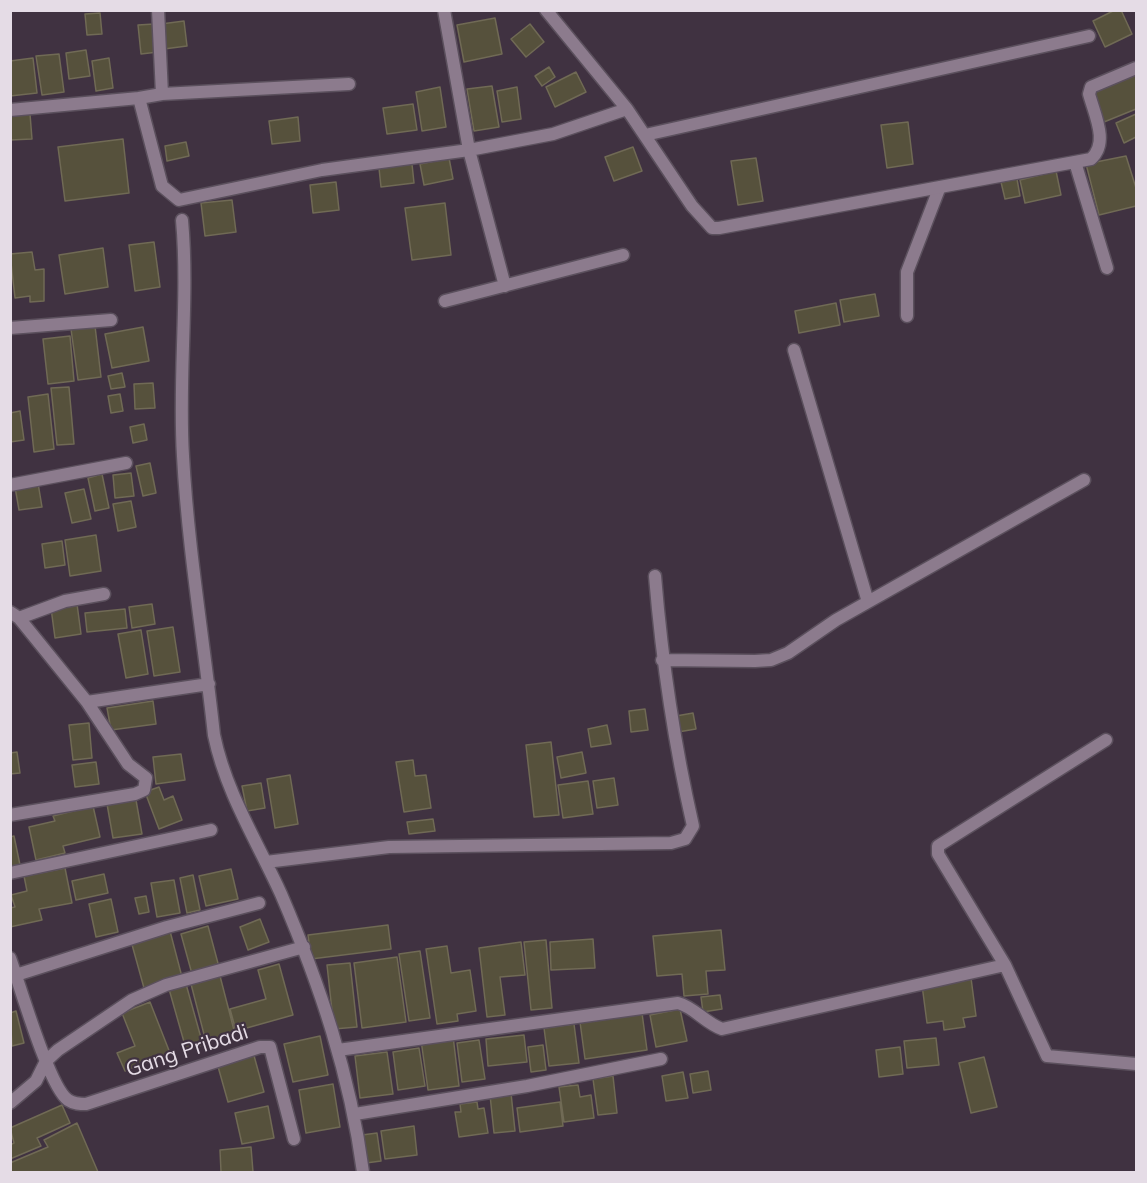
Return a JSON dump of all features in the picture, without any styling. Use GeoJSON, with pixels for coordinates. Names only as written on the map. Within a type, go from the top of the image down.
{"type":"FeatureCollection","features":[{"type":"Feature","properties":{"kind":"street"},"geometry":{"type":"LineString","coordinates":[[158,10],[162,94]]}},
{"type":"Feature","properties":{"kind":"street"},"geometry":{"type":"LineString","coordinates":[[444,10],[469,150],[505,286]]}},
{"type":"Feature","properties":{"kind":"street"},"geometry":{"type":"LineString","coordinates":[[546,10],[627,109],[692,206],[712,228],[939,189],[1091,159],[1098,153],[1102,142],[1089,94],[1091,87],[1137,68]]}},
{"type":"Feature","properties":{"kind":"street"},"geometry":{"type":"LineString","coordinates":[[645,135],[1089,36]]}},
{"type":"Feature","properties":{"kind":"street"},"geometry":{"type":"LineString","coordinates":[[10,110],[162,94],[349,84]]}},
{"type":"Feature","properties":{"kind":"street"},"geometry":{"type":"LineString","coordinates":[[138,98],[162,186],[179,200],[321,170],[469,150],[553,134],[627,109]]}},
{"type":"Feature","properties":{"kind":"street"},"geometry":{"type":"LineString","coordinates":[[1075,162],[1107,268]]}},
{"type":"Feature","properties":{"kind":"street"},"geometry":{"type":"LineString","coordinates":[[907,316],[907,273],[939,189]]}},
{"type":"Feature","properties":{"kind":"street"},"geometry":{"type":"LineString","coordinates":[[182,220],[186,256],[183,454],[190,551],[219,760],[234,799],[266,862],[304,947],[338,1050],[355,1114],[363,1173]]}},
{"type":"Feature","properties":{"kind":"street"},"geometry":{"type":"LineString","coordinates":[[445,301],[623,255]]}},
{"type":"Feature","properties":{"kind":"street"},"geometry":{"type":"LineString","coordinates":[[10,328],[111,320]]}},
{"type":"Feature","properties":{"kind":"street"},"geometry":{"type":"LineString","coordinates":[[794,350],[868,602]]}},
{"type":"Feature","properties":{"kind":"street"},"geometry":{"type":"LineString","coordinates":[[10,485],[126,463]]}},
{"type":"Feature","properties":{"kind":"street"},"geometry":{"type":"LineString","coordinates":[[662,660],[771,660],[788,653],[868,602],[1084,480]]}},
{"type":"Feature","properties":{"kind":"street"},"geometry":{"type":"LineString","coordinates":[[266,862],[389,846],[671,843],[685,839],[693,826],[676,749],[662,660],[655,576]]}},
{"type":"Feature","properties":{"kind":"street"},"geometry":{"type":"LineString","coordinates":[[10,815],[141,792],[146,788],[146,778],[128,764],[87,702],[15,615],[65,601],[104,594]]}},
{"type":"Feature","properties":{"kind":"street"},"geometry":{"type":"LineString","coordinates":[[87,702],[209,684]]}},
{"type":"Feature","properties":{"kind":"street"},"geometry":{"type":"LineString","coordinates":[[1106,740],[938,846],[938,854],[1005,965],[1047,1056],[1137,1064]]}},
{"type":"Feature","properties":{"kind":"street"},"geometry":{"type":"LineString","coordinates":[[10,873],[211,830]]}},
{"type":"Feature","properties":{"kind":"street"},"geometry":{"type":"LineString","coordinates":[[16,975],[167,927],[259,903]]}},
{"type":"Feature","properties":{"kind":"street"},"geometry":{"type":"LineString","coordinates":[[10,1103],[36,1081],[46,1061],[86,1029],[151,990],[304,947]]}},
{"type":"Feature","properties":{"kind":"street"},"geometry":{"type":"LineString","coordinates":[[10,958],[46,1061]]}},
{"type":"Feature","properties":{"kind":"street"},"geometry":{"type":"LineString","coordinates":[[338,1050],[678,1003],[686,1005],[710,1024],[722,1029],[1005,965]]}},
{"type":"Feature","properties":{"kind":"street","name":"Gang Pribadi"},"geometry":{"type":"LineString","coordinates":[[46,1061],[61,1094],[75,1104],[86,1104],[260,1047],[270,1047],[294,1139]]}},
{"type":"Feature","properties":{"kind":"street"},"geometry":{"type":"LineString","coordinates":[[355,1114],[527,1086],[661,1059]]}},
{"type":"Feature","properties":{"kind":"building"},"geometry":{"type":"Polygon","coordinates":[[[1115,10],[1121,10],[1132,34],[1105,47],[1093,21],[1115,10]]]}},
{"type":"Feature","properties":{"kind":"building"},"geometry":{"type":"Polygon","coordinates":[[[100,13],[102,34],[87,35],[85,14],[100,13]]]}},
{"type":"Feature","properties":{"kind":"building"},"geometry":{"type":"Polygon","coordinates":[[[495,18],[502,54],[464,62],[457,25],[495,18]]]}},
{"type":"Feature","properties":{"kind":"building"},"geometry":{"type":"Polygon","coordinates":[[[184,21],[187,46],[164,49],[161,24],[184,21]]]}},
{"type":"Feature","properties":{"kind":"building"},"geometry":{"type":"Polygon","coordinates":[[[154,24],[158,52],[141,54],[138,25],[154,24]]]}},
{"type":"Feature","properties":{"kind":"building"},"geometry":{"type":"Polygon","coordinates":[[[530,24],[544,42],[526,57],[511,39],[530,24]]]}},
{"type":"Feature","properties":{"kind":"building"},"geometry":{"type":"Polygon","coordinates":[[[86,50],[90,76],[69,79],[66,53],[86,50]]]}},
{"type":"Feature","properties":{"kind":"building"},"geometry":{"type":"Polygon","coordinates":[[[59,54],[64,92],[42,95],[36,56],[59,54]]]}},
{"type":"Feature","properties":{"kind":"building"},"geometry":{"type":"Polygon","coordinates":[[[33,58],[37,93],[10,96],[10,61],[33,58]]]}},
{"type":"Feature","properties":{"kind":"building"},"geometry":{"type":"Polygon","coordinates":[[[109,58],[113,88],[96,91],[92,61],[109,58]]]}},
{"type":"Feature","properties":{"kind":"building"},"geometry":{"type":"Polygon","coordinates":[[[549,67],[555,77],[542,86],[535,76],[549,67]]]}},
{"type":"Feature","properties":{"kind":"building"},"geometry":{"type":"Polygon","coordinates":[[[576,72],[586,92],[555,107],[546,87],[576,72]]]}},
{"type":"Feature","properties":{"kind":"building"},"geometry":{"type":"Polygon","coordinates":[[[1136,72],[1136,109],[1104,122],[1091,91],[1136,72]]]}},
{"type":"Feature","properties":{"kind":"building"},"geometry":{"type":"Polygon","coordinates":[[[492,86],[499,127],[474,131],[467,89],[492,86]]]}},
{"type":"Feature","properties":{"kind":"building"},"geometry":{"type":"Polygon","coordinates":[[[440,87],[446,127],[422,131],[416,92],[440,87]]]}},
{"type":"Feature","properties":{"kind":"building"},"geometry":{"type":"Polygon","coordinates":[[[517,87],[521,119],[502,122],[497,91],[517,87]]]}},
{"type":"Feature","properties":{"kind":"building"},"geometry":{"type":"Polygon","coordinates":[[[413,104],[417,130],[387,134],[383,108],[413,104]]]}},
{"type":"Feature","properties":{"kind":"building"},"geometry":{"type":"Polygon","coordinates":[[[30,114],[32,139],[10,140],[10,115],[30,114]]]}},
{"type":"Feature","properties":{"kind":"building"},"geometry":{"type":"Polygon","coordinates":[[[1136,114],[1136,137],[1124,143],[1116,123],[1136,114]]]}},
{"type":"Feature","properties":{"kind":"building"},"geometry":{"type":"Polygon","coordinates":[[[298,117],[300,141],[272,144],[269,121],[298,117]]]}},
{"type":"Feature","properties":{"kind":"building"},"geometry":{"type":"Polygon","coordinates":[[[908,122],[913,164],[887,168],[881,125],[908,122]]]}},
{"type":"Feature","properties":{"kind":"building"},"geometry":{"type":"Polygon","coordinates":[[[123,139],[129,193],[65,201],[58,147],[123,139]]]}},
{"type":"Feature","properties":{"kind":"building"},"geometry":{"type":"Polygon","coordinates":[[[186,142],[189,156],[167,161],[165,146],[186,142]]]}},
{"type":"Feature","properties":{"kind":"building"},"geometry":{"type":"Polygon","coordinates":[[[633,147],[642,171],[614,181],[605,157],[633,147]]]}},
{"type":"Feature","properties":{"kind":"building"},"geometry":{"type":"Polygon","coordinates":[[[1126,156],[1136,188],[1136,206],[1099,215],[1086,164],[1126,156]]]}},
{"type":"Feature","properties":{"kind":"building"},"geometry":{"type":"Polygon","coordinates":[[[449,158],[453,179],[424,185],[420,164],[449,158]]]}},
{"type":"Feature","properties":{"kind":"building"},"geometry":{"type":"Polygon","coordinates":[[[756,158],[763,201],[738,205],[731,161],[756,158]]]}},
{"type":"Feature","properties":{"kind":"building"},"geometry":{"type":"Polygon","coordinates":[[[412,164],[414,183],[381,187],[379,168],[412,164]]]}},
{"type":"Feature","properties":{"kind":"building"},"geometry":{"type":"Polygon","coordinates":[[[1056,171],[1061,195],[1025,203],[1020,180],[1056,171]]]}},
{"type":"Feature","properties":{"kind":"building"},"geometry":{"type":"Polygon","coordinates":[[[1017,179],[1020,196],[1005,199],[1001,182],[1017,179]]]}},
{"type":"Feature","properties":{"kind":"building"},"geometry":{"type":"Polygon","coordinates":[[[336,182],[339,210],[313,213],[310,185],[336,182]]]}},
{"type":"Feature","properties":{"kind":"building"},"geometry":{"type":"Polygon","coordinates":[[[232,200],[236,232],[205,236],[201,203],[232,200]]]}},
{"type":"Feature","properties":{"kind":"building"},"geometry":{"type":"Polygon","coordinates":[[[445,203],[451,255],[412,260],[405,208],[445,203]]]}},
{"type":"Feature","properties":{"kind":"building"},"geometry":{"type":"Polygon","coordinates":[[[154,242],[160,287],[135,291],[129,245],[154,242]]]}},
{"type":"Feature","properties":{"kind":"building"},"geometry":{"type":"Polygon","coordinates":[[[103,248],[108,287],[65,294],[59,255],[103,248]]]}},
{"type":"Feature","properties":{"kind":"building"},"geometry":{"type":"Polygon","coordinates":[[[32,252],[35,270],[44,269],[44,301],[30,302],[30,296],[15,298],[10,254],[32,252]]]}},
{"type":"Feature","properties":{"kind":"building"},"geometry":{"type":"Polygon","coordinates":[[[875,294],[879,316],[844,322],[840,300],[875,294]]]}},
{"type":"Feature","properties":{"kind":"building"},"geometry":{"type":"Polygon","coordinates":[[[836,303],[840,325],[799,333],[795,311],[836,303]]]}},
{"type":"Feature","properties":{"kind":"building"},"geometry":{"type":"Polygon","coordinates":[[[95,326],[101,377],[78,380],[71,329],[95,326]]]}},
{"type":"Feature","properties":{"kind":"building"},"geometry":{"type":"Polygon","coordinates":[[[143,327],[149,361],[112,368],[105,334],[143,327]]]}},
{"type":"Feature","properties":{"kind":"building"},"geometry":{"type":"Polygon","coordinates":[[[70,336],[74,381],[48,384],[43,339],[70,336]]]}},
{"type":"Feature","properties":{"kind":"building"},"geometry":{"type":"Polygon","coordinates":[[[122,373],[125,387],[111,389],[108,376],[122,373]]]}},
{"type":"Feature","properties":{"kind":"building"},"geometry":{"type":"Polygon","coordinates":[[[153,383],[155,408],[135,409],[134,384],[153,383]]]}},
{"type":"Feature","properties":{"kind":"building"},"geometry":{"type":"Polygon","coordinates":[[[69,387],[74,444],[57,445],[51,388],[69,387]]]}},
{"type":"Feature","properties":{"kind":"building"},"geometry":{"type":"Polygon","coordinates":[[[48,394],[54,449],[34,452],[28,397],[48,394]]]}},
{"type":"Feature","properties":{"kind":"building"},"geometry":{"type":"Polygon","coordinates":[[[120,394],[123,411],[111,413],[108,396],[120,394]]]}},
{"type":"Feature","properties":{"kind":"building"},"geometry":{"type":"Polygon","coordinates":[[[20,411],[24,440],[10,442],[10,413],[20,411]]]}},
{"type":"Feature","properties":{"kind":"building"},"geometry":{"type":"Polygon","coordinates":[[[144,424],[147,440],[133,443],[130,427],[144,424]]]}},
{"type":"Feature","properties":{"kind":"building"},"geometry":{"type":"Polygon","coordinates":[[[150,463],[156,493],[143,496],[136,466],[150,463]]]}},
{"type":"Feature","properties":{"kind":"building"},"geometry":{"type":"Polygon","coordinates":[[[131,473],[134,496],[115,498],[113,475],[131,473]]]}},
{"type":"Feature","properties":{"kind":"building"},"geometry":{"type":"Polygon","coordinates":[[[102,474],[109,508],[95,511],[88,478],[102,474]]]}},
{"type":"Feature","properties":{"kind":"building"},"geometry":{"type":"Polygon","coordinates":[[[38,483],[42,507],[19,510],[15,487],[38,483]]]}},
{"type":"Feature","properties":{"kind":"building"},"geometry":{"type":"Polygon","coordinates":[[[84,489],[91,519],[72,523],[65,493],[84,489]]]}},
{"type":"Feature","properties":{"kind":"building"},"geometry":{"type":"Polygon","coordinates":[[[131,501],[136,527],[118,531],[113,504],[131,501]]]}},
{"type":"Feature","properties":{"kind":"building"},"geometry":{"type":"Polygon","coordinates":[[[96,535],[101,571],[70,576],[65,540],[96,535]]]}},
{"type":"Feature","properties":{"kind":"building"},"geometry":{"type":"Polygon","coordinates":[[[62,541],[65,565],[45,568],[42,544],[62,541]]]}},
{"type":"Feature","properties":{"kind":"building"},"geometry":{"type":"Polygon","coordinates":[[[77,604],[81,634],[55,638],[51,608],[77,604]]]}},
{"type":"Feature","properties":{"kind":"building"},"geometry":{"type":"Polygon","coordinates":[[[152,604],[155,624],[132,628],[129,607],[152,604]]]}},
{"type":"Feature","properties":{"kind":"building"},"geometry":{"type":"Polygon","coordinates":[[[125,609],[127,628],[87,632],[85,613],[125,609]]]}},
{"type":"Feature","properties":{"kind":"building"},"geometry":{"type":"Polygon","coordinates":[[[173,627],[180,672],[154,676],[147,631],[173,627]]]}},
{"type":"Feature","properties":{"kind":"building"},"geometry":{"type":"Polygon","coordinates":[[[141,630],[148,674],[126,678],[118,634],[141,630]]]}},
{"type":"Feature","properties":{"kind":"building"},"geometry":{"type":"Polygon","coordinates":[[[153,701],[156,724],[111,730],[107,708],[153,701]]]}},
{"type":"Feature","properties":{"kind":"building"},"geometry":{"type":"Polygon","coordinates":[[[645,709],[648,730],[631,732],[629,711],[645,709]]]}},
{"type":"Feature","properties":{"kind":"building"},"geometry":{"type":"Polygon","coordinates":[[[693,713],[696,729],[678,732],[676,716],[693,713]]]}},
{"type":"Feature","properties":{"kind":"building"},"geometry":{"type":"Polygon","coordinates":[[[89,723],[92,758],[73,760],[69,725],[89,723]]]}},
{"type":"Feature","properties":{"kind":"building"},"geometry":{"type":"Polygon","coordinates":[[[607,725],[611,744],[591,747],[588,729],[607,725]]]}},
{"type":"Feature","properties":{"kind":"building"},"geometry":{"type":"Polygon","coordinates":[[[551,742],[559,815],[534,817],[526,745],[551,742]]]}},
{"type":"Feature","properties":{"kind":"building"},"geometry":{"type":"Polygon","coordinates":[[[17,752],[20,773],[10,774],[10,753],[17,752]]]}},
{"type":"Feature","properties":{"kind":"building"},"geometry":{"type":"Polygon","coordinates":[[[582,752],[586,773],[561,778],[557,757],[582,752]]]}},
{"type":"Feature","properties":{"kind":"building"},"geometry":{"type":"Polygon","coordinates":[[[181,754],[185,780],[156,784],[153,757],[181,754]]]}},
{"type":"Feature","properties":{"kind":"building"},"geometry":{"type":"Polygon","coordinates":[[[413,760],[415,776],[426,775],[431,808],[404,812],[396,762],[413,760]]]}},
{"type":"Feature","properties":{"kind":"building"},"geometry":{"type":"Polygon","coordinates":[[[96,762],[99,784],[75,787],[72,765],[96,762]]]}},
{"type":"Feature","properties":{"kind":"building"},"geometry":{"type":"Polygon","coordinates":[[[290,775],[298,824],[275,828],[267,779],[290,775]]]}},
{"type":"Feature","properties":{"kind":"building"},"geometry":{"type":"Polygon","coordinates":[[[614,778],[618,805],[597,808],[593,781],[614,778]]]}},
{"type":"Feature","properties":{"kind":"building"},"geometry":{"type":"Polygon","coordinates":[[[588,781],[593,814],[563,818],[558,785],[588,781]]]}},
{"type":"Feature","properties":{"kind":"building"},"geometry":{"type":"Polygon","coordinates":[[[261,783],[265,808],[247,811],[242,786],[261,783]]]}},
{"type":"Feature","properties":{"kind":"building"},"geometry":{"type":"Polygon","coordinates":[[[159,787],[164,800],[173,796],[182,820],[159,829],[145,792],[159,787]]]}},
{"type":"Feature","properties":{"kind":"building"},"geometry":{"type":"Polygon","coordinates":[[[136,800],[142,834],[113,838],[107,804],[136,800]]]}},
{"type":"Feature","properties":{"kind":"building"},"geometry":{"type":"Polygon","coordinates":[[[93,806],[100,837],[63,846],[65,853],[36,860],[29,827],[55,821],[53,816],[93,806]]]}},
{"type":"Feature","properties":{"kind":"building"},"geometry":{"type":"Polygon","coordinates":[[[433,819],[435,831],[409,834],[407,822],[433,819]]]}},
{"type":"Feature","properties":{"kind":"building"},"geometry":{"type":"Polygon","coordinates":[[[14,836],[20,865],[10,867],[10,837],[14,836]]]}},
{"type":"Feature","properties":{"kind":"building"},"geometry":{"type":"Polygon","coordinates":[[[65,868],[72,903],[39,909],[42,920],[10,927],[10,908],[15,907],[11,895],[27,891],[24,876],[65,868]]]}},
{"type":"Feature","properties":{"kind":"building"},"geometry":{"type":"Polygon","coordinates":[[[231,869],[238,899],[206,906],[199,876],[231,869]]]}},
{"type":"Feature","properties":{"kind":"building"},"geometry":{"type":"Polygon","coordinates":[[[104,874],[108,893],[76,900],[72,881],[104,874]]]}},
{"type":"Feature","properties":{"kind":"building"},"geometry":{"type":"Polygon","coordinates":[[[193,875],[200,910],[187,913],[180,878],[193,875]]]}},
{"type":"Feature","properties":{"kind":"building"},"geometry":{"type":"Polygon","coordinates":[[[174,880],[180,913],[157,917],[151,883],[174,880]]]}},
{"type":"Feature","properties":{"kind":"building"},"geometry":{"type":"Polygon","coordinates":[[[146,896],[149,912],[139,914],[135,898],[146,896]]]}},
{"type":"Feature","properties":{"kind":"building"},"geometry":{"type":"Polygon","coordinates":[[[111,899],[118,932],[96,937],[89,904],[111,899]]]}},
{"type":"Feature","properties":{"kind":"building"},"geometry":{"type":"Polygon","coordinates":[[[260,919],[269,942],[248,950],[240,927],[260,919]]]}},
{"type":"Feature","properties":{"kind":"building"},"geometry":{"type":"Polygon","coordinates":[[[388,925],[391,949],[311,959],[308,935],[388,925]]]}},
{"type":"Feature","properties":{"kind":"building"},"geometry":{"type":"Polygon","coordinates":[[[208,926],[219,967],[192,974],[181,934],[208,926]]]}},
{"type":"Feature","properties":{"kind":"building"},"geometry":{"type":"Polygon","coordinates":[[[721,930],[725,970],[706,971],[708,994],[684,996],[682,974],[657,976],[653,936],[721,930]]]}},
{"type":"Feature","properties":{"kind":"building"},"geometry":{"type":"Polygon","coordinates":[[[170,931],[182,977],[144,988],[131,941],[170,931]]]}},
{"type":"Feature","properties":{"kind":"building"},"geometry":{"type":"Polygon","coordinates":[[[593,939],[595,968],[551,970],[550,942],[593,939]]]}},
{"type":"Feature","properties":{"kind":"building"},"geometry":{"type":"Polygon","coordinates":[[[546,940],[552,1008],[531,1010],[524,942],[546,940]]]}},
{"type":"Feature","properties":{"kind":"building"},"geometry":{"type":"Polygon","coordinates":[[[521,942],[525,975],[500,977],[505,1015],[487,1017],[479,948],[521,942]]]}},
{"type":"Feature","properties":{"kind":"building"},"geometry":{"type":"Polygon","coordinates":[[[447,946],[451,973],[470,970],[476,1011],[457,1014],[458,1021],[437,1024],[426,949],[447,946]]]}},
{"type":"Feature","properties":{"kind":"building"},"geometry":{"type":"Polygon","coordinates":[[[420,951],[430,1018],[409,1021],[399,954],[420,951]]]}},
{"type":"Feature","properties":{"kind":"building"},"geometry":{"type":"Polygon","coordinates":[[[397,957],[406,1022],[362,1028],[354,963],[397,957]]]}},
{"type":"Feature","properties":{"kind":"building"},"geometry":{"type":"Polygon","coordinates":[[[350,963],[357,1027],[334,1029],[327,965],[350,963]]]}},
{"type":"Feature","properties":{"kind":"building"},"geometry":{"type":"Polygon","coordinates":[[[279,964],[293,1015],[236,1031],[230,1009],[266,999],[258,970],[279,964]]]}},
{"type":"Feature","properties":{"kind":"building"},"geometry":{"type":"Polygon","coordinates":[[[220,976],[235,1034],[206,1042],[191,984],[220,976]]]}},
{"type":"Feature","properties":{"kind":"building"},"geometry":{"type":"Polygon","coordinates":[[[971,978],[976,1016],[963,1018],[965,1027],[944,1030],[943,1021],[927,1023],[922,985],[971,978]]]}},
{"type":"Feature","properties":{"kind":"building"},"geometry":{"type":"Polygon","coordinates":[[[186,984],[203,1045],[186,1049],[169,989],[186,984]]]}},
{"type":"Feature","properties":{"kind":"building"},"geometry":{"type":"Polygon","coordinates":[[[720,995],[722,1009],[703,1012],[701,997],[720,995]]]}},
{"type":"Feature","properties":{"kind":"building"},"geometry":{"type":"Polygon","coordinates":[[[150,1002],[170,1053],[125,1071],[117,1053],[135,1046],[122,1013],[150,1002]]]}},
{"type":"Feature","properties":{"kind":"building"},"geometry":{"type":"Polygon","coordinates":[[[680,1009],[687,1041],[656,1047],[650,1015],[680,1009]]]}},
{"type":"Feature","properties":{"kind":"building"},"geometry":{"type":"Polygon","coordinates":[[[16,1011],[24,1043],[12,1046],[10,1013],[16,1011]]]}},
{"type":"Feature","properties":{"kind":"building"},"geometry":{"type":"Polygon","coordinates":[[[642,1013],[647,1050],[585,1059],[580,1022],[642,1013]]]}},
{"type":"Feature","properties":{"kind":"building"},"geometry":{"type":"Polygon","coordinates":[[[574,1024],[579,1063],[549,1066],[544,1028],[574,1024]]]}},
{"type":"Feature","properties":{"kind":"building"},"geometry":{"type":"Polygon","coordinates":[[[524,1035],[527,1062],[488,1066],[486,1039],[524,1035]]]}},
{"type":"Feature","properties":{"kind":"building"},"geometry":{"type":"Polygon","coordinates":[[[320,1036],[328,1075],[293,1082],[284,1044],[320,1036]]]}},
{"type":"Feature","properties":{"kind":"building"},"geometry":{"type":"Polygon","coordinates":[[[453,1036],[459,1086],[428,1090],[421,1040],[453,1036]]]}},
{"type":"Feature","properties":{"kind":"building"},"geometry":{"type":"Polygon","coordinates":[[[936,1038],[939,1065],[907,1068],[904,1041],[936,1038]]]}},
{"type":"Feature","properties":{"kind":"building"},"geometry":{"type":"Polygon","coordinates":[[[479,1040],[485,1079],[462,1082],[457,1043],[479,1040]]]}},
{"type":"Feature","properties":{"kind":"building"},"geometry":{"type":"Polygon","coordinates":[[[543,1045],[546,1070],[531,1072],[528,1047],[543,1045]]]}},
{"type":"Feature","properties":{"kind":"building"},"geometry":{"type":"Polygon","coordinates":[[[900,1047],[903,1074],[879,1077],[876,1050],[900,1047]]]}},
{"type":"Feature","properties":{"kind":"building"},"geometry":{"type":"Polygon","coordinates":[[[419,1048],[425,1086],[398,1090],[393,1052],[419,1048]]]}},
{"type":"Feature","properties":{"kind":"building"},"geometry":{"type":"Polygon","coordinates":[[[253,1052],[264,1092],[228,1102],[217,1063],[253,1052]]]}},
{"type":"Feature","properties":{"kind":"building"},"geometry":{"type":"Polygon","coordinates":[[[387,1052],[393,1094],[360,1098],[355,1056],[387,1052]]]}},
{"type":"Feature","properties":{"kind":"building"},"geometry":{"type":"Polygon","coordinates":[[[984,1057],[997,1107],[971,1113],[959,1063],[984,1057]]]}},
{"type":"Feature","properties":{"kind":"building"},"geometry":{"type":"Polygon","coordinates":[[[708,1071],[711,1090],[693,1093],[690,1074],[708,1071]]]}},
{"type":"Feature","properties":{"kind":"building"},"geometry":{"type":"Polygon","coordinates":[[[683,1072],[688,1098],[666,1101],[662,1076],[683,1072]]]}},
{"type":"Feature","properties":{"kind":"building"},"geometry":{"type":"Polygon","coordinates":[[[613,1076],[617,1113],[598,1115],[593,1079],[613,1076]]]}},
{"type":"Feature","properties":{"kind":"building"},"geometry":{"type":"Polygon","coordinates":[[[333,1084],[340,1127],[306,1133],[299,1090],[333,1084]]]}},
{"type":"Feature","properties":{"kind":"building"},"geometry":{"type":"Polygon","coordinates":[[[578,1085],[580,1097],[591,1095],[594,1118],[564,1122],[559,1087],[578,1085]]]}},
{"type":"Feature","properties":{"kind":"building"},"geometry":{"type":"Polygon","coordinates":[[[511,1093],[515,1131],[494,1133],[490,1095],[511,1093]]]}},
{"type":"Feature","properties":{"kind":"building"},"geometry":{"type":"Polygon","coordinates":[[[477,1102],[478,1109],[484,1108],[488,1133],[459,1137],[455,1112],[461,1112],[460,1104],[477,1102]]]}},
{"type":"Feature","properties":{"kind":"building"},"geometry":{"type":"Polygon","coordinates":[[[560,1102],[563,1126],[520,1132],[517,1108],[560,1102]]]}},
{"type":"Feature","properties":{"kind":"building"},"geometry":{"type":"Polygon","coordinates":[[[62,1105],[70,1123],[37,1138],[41,1146],[10,1159],[10,1145],[14,1143],[10,1128],[62,1105]]]}},
{"type":"Feature","properties":{"kind":"building"},"geometry":{"type":"Polygon","coordinates":[[[268,1106],[274,1138],[242,1144],[235,1113],[268,1106]]]}},
{"type":"Feature","properties":{"kind":"building"},"geometry":{"type":"Polygon","coordinates":[[[77,1123],[98,1172],[10,1172],[10,1163],[48,1147],[44,1140],[77,1123]]]}},
{"type":"Feature","properties":{"kind":"building"},"geometry":{"type":"Polygon","coordinates":[[[414,1126],[417,1155],[385,1159],[381,1131],[414,1126]]]}},
{"type":"Feature","properties":{"kind":"building"},"geometry":{"type":"Polygon","coordinates":[[[377,1133],[381,1161],[366,1163],[362,1135],[377,1133]]]}},
{"type":"Feature","properties":{"kind":"building"},"geometry":{"type":"Polygon","coordinates":[[[251,1147],[253,1172],[221,1172],[220,1150],[251,1147]]]}}]}
